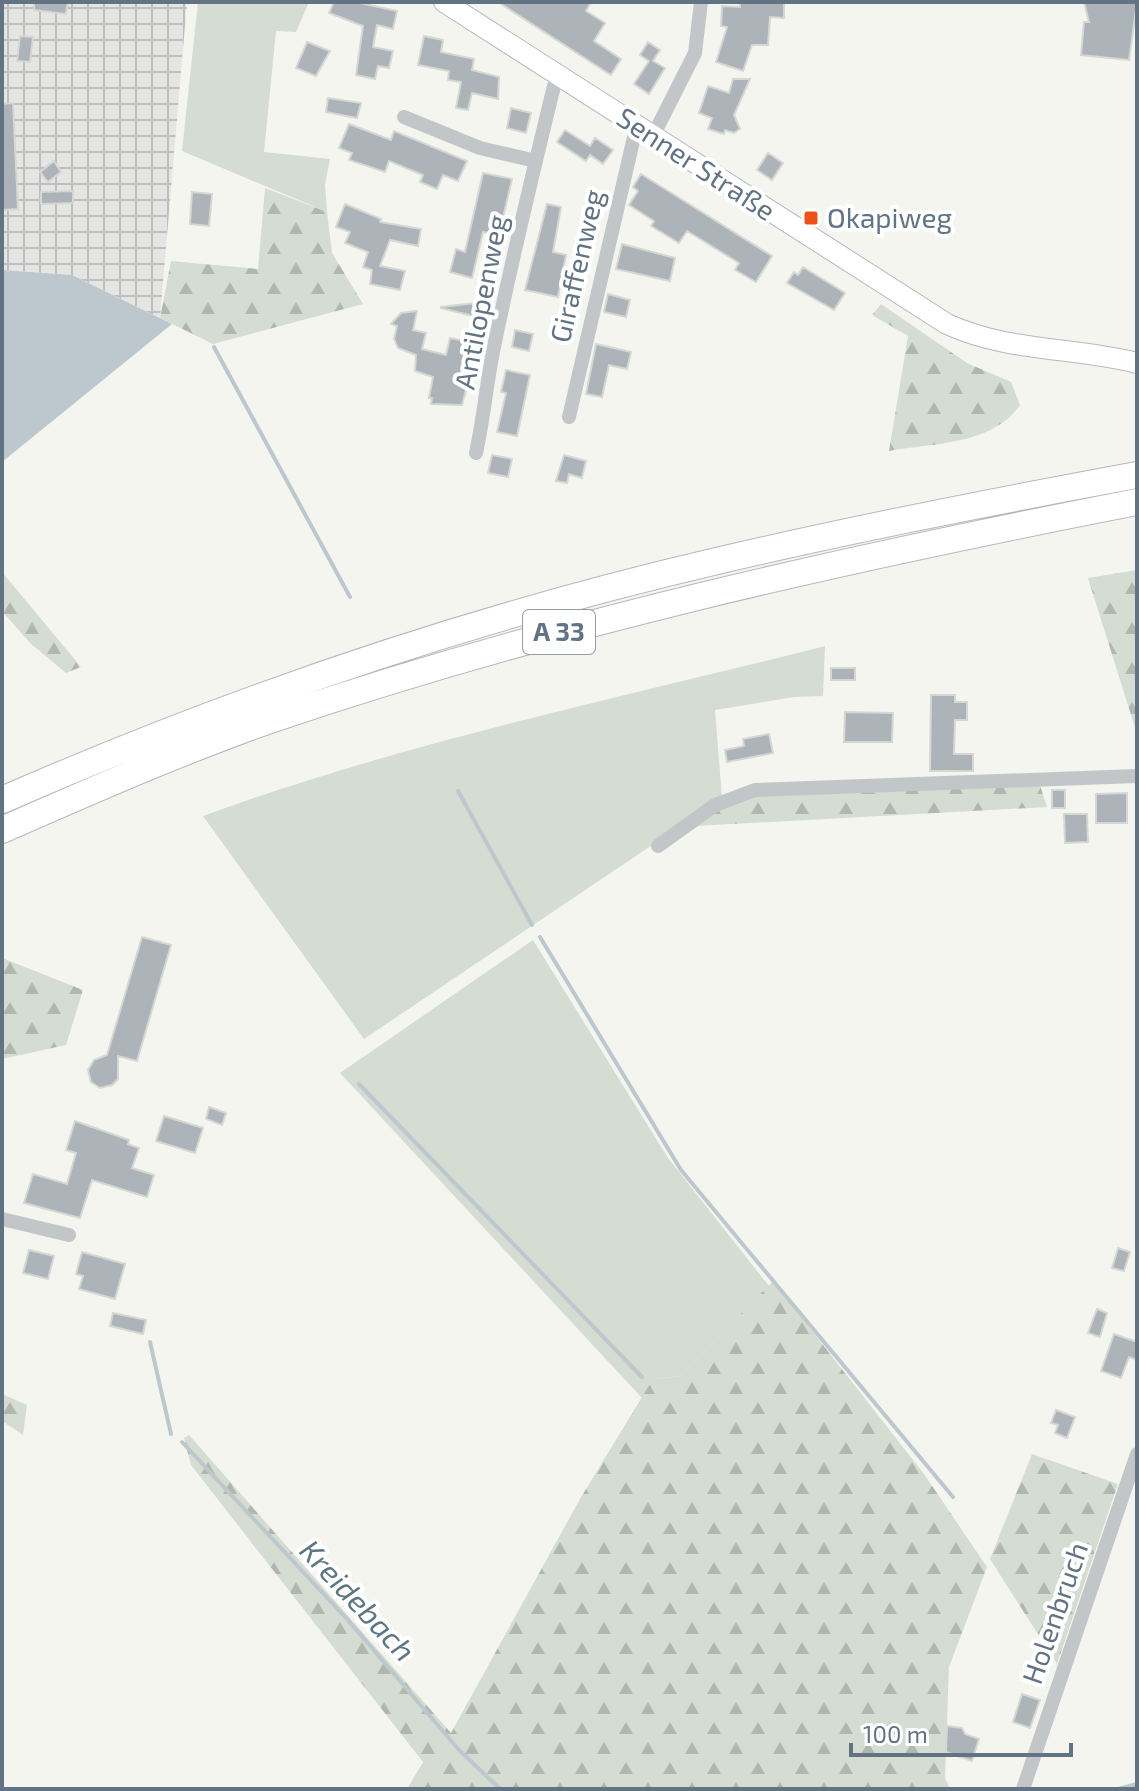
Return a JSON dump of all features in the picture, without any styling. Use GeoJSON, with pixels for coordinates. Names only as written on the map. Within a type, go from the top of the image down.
{"type":"FeatureCollection","features":[{"type":"Feature","properties":{"kind":"highway","name":"A 33"},"geometry":{"type":"LineString","coordinates":[[2,800],[124,747],[260,695],[552,604],[814,538],[1137,475]]}},
{"type":"Feature","properties":{"kind":"highway","name":"A 33"},"geometry":{"type":"LineString","coordinates":[[2,830],[136,772],[267,721],[413,674],[577,627],[821,565],[1137,502]]}},
{"type":"Feature","properties":{"kind":"street","name":"Senner Straße"},"geometry":{"type":"LineString","coordinates":[[444,2],[947,324],[1010,345],[1099,354],[1137,363]]}},
{"type":"Feature","properties":{"kind":"street"},"geometry":{"type":"LineString","coordinates":[[646,132],[695,53],[701,2]]}},
{"type":"Feature","properties":{"kind":"street","name":"Antilopenweg"},"geometry":{"type":"LineString","coordinates":[[476,453],[488,401],[492,359],[536,161],[554,86],[560,77]]}},
{"type":"Feature","properties":{"kind":"street"},"geometry":{"type":"LineString","coordinates":[[404,117],[480,148],[536,161]]}},
{"type":"Feature","properties":{"kind":"street","name":"Giraffenweg"},"geometry":{"type":"LineString","coordinates":[[569,417],[646,132]]}},
{"type":"Feature","properties":{"kind":"street"},"geometry":{"type":"LineString","coordinates":[[658,846],[715,805],[755,790],[1137,776]]}},
{"type":"Feature","properties":{"kind":"street"},"geometry":{"type":"LineString","coordinates":[[2,1219],[69,1235]]}},
{"type":"Feature","properties":{"kind":"street","name":"Holenbruch"},"geometry":{"type":"LineString","coordinates":[[1023,1789],[1137,1454]]}},
{"type":"Feature","properties":{"kind":"shaded area"},"geometry":{"type":"Polygon","coordinates":[[[2,2],[187,2],[160,318],[72,275],[2,270],[2,2]]]}},
{"type":"Feature","properties":{"kind":"shaded area"},"geometry":{"type":"Polygon","coordinates":[[[2,270],[72,275],[172,324],[2,462],[2,270]]]}},
{"type":"Feature","properties":{"kind":"green space"},"geometry":{"type":"Polygon","coordinates":[[[198,2],[309,2],[296,32],[276,31],[264,152],[330,159],[325,185],[327,212],[182,151],[198,2]]]}},
{"type":"Feature","properties":{"kind":"green space"},"geometry":{"type":"Polygon","coordinates":[[[265,188],[327,212],[332,253],[363,304],[213,344],[160,318],[171,261],[258,269],[265,188]]]}},
{"type":"Feature","properties":{"kind":"green space"},"geometry":{"type":"Polygon","coordinates":[[[881,304],[967,363],[1011,382],[1020,405],[1008,418],[979,435],[889,451],[908,336],[872,315],[881,304]]]}},
{"type":"Feature","properties":{"kind":"green space"},"geometry":{"type":"Polygon","coordinates":[[[1137,570],[1137,734],[1088,578],[1137,570]]]}},
{"type":"Feature","properties":{"kind":"green space"},"geometry":{"type":"Polygon","coordinates":[[[2,572],[81,667],[66,673],[30,643],[2,611],[2,572]]]}},
{"type":"Feature","properties":{"kind":"green space"},"geometry":{"type":"Polygon","coordinates":[[[825,646],[823,696],[794,697],[715,710],[722,798],[364,1039],[203,816],[434,744],[825,646]]]}},
{"type":"Feature","properties":{"kind":"green space"},"geometry":{"type":"Polygon","coordinates":[[[1039,782],[1047,807],[695,826],[718,808],[757,794],[1039,782]]]}},
{"type":"Feature","properties":{"kind":"green space"},"geometry":{"type":"Polygon","coordinates":[[[533,940],[668,1158],[769,1286],[681,1376],[653,1379],[642,1398],[340,1073],[533,940]]]}},
{"type":"Feature","properties":{"kind":"green space"},"geometry":{"type":"Polygon","coordinates":[[[2,958],[83,990],[66,1045],[2,1059],[2,958]]]}},
{"type":"Feature","properties":{"kind":"green space"},"geometry":{"type":"Polygon","coordinates":[[[773,1281],[924,1474],[987,1567],[949,1667],[945,1778],[950,1789],[407,1789],[423,1762],[191,1465],[184,1438],[189,1435],[451,1733],[580,1499],[653,1379],[681,1376],[773,1281]]]}},
{"type":"Feature","properties":{"kind":"green space"},"geometry":{"type":"Polygon","coordinates":[[[2,1394],[27,1405],[23,1435],[2,1421],[2,1394]]]}},
{"type":"Feature","properties":{"kind":"green space"},"geometry":{"type":"Polygon","coordinates":[[[1032,1454],[1118,1484],[1057,1664],[990,1559],[1032,1454]]]}},
{"type":"Feature","properties":{"kind":"building"},"geometry":{"type":"Polygon","coordinates":[[[34,2],[68,2],[66,14],[34,10],[34,2]]]}},
{"type":"Feature","properties":{"kind":"building"},"geometry":{"type":"Polygon","coordinates":[[[334,2],[355,2],[397,11],[393,29],[377,25],[373,47],[393,51],[389,68],[378,66],[375,79],[356,75],[363,26],[329,13],[334,2]]]}},
{"type":"Feature","properties":{"kind":"building"},"geometry":{"type":"Polygon","coordinates":[[[498,2],[591,2],[586,11],[605,23],[594,41],[621,59],[611,75],[498,2]]]}},
{"type":"Feature","properties":{"kind":"building"},"geometry":{"type":"Polygon","coordinates":[[[740,2],[784,3],[784,18],[770,17],[768,45],[752,45],[743,71],[716,62],[727,27],[721,26],[722,6],[740,7],[740,2]]]}},
{"type":"Feature","properties":{"kind":"building"},"geometry":{"type":"Polygon","coordinates":[[[1084,2],[1137,2],[1129,60],[1081,55],[1084,22],[1089,22],[1084,2]]]}},
{"type":"Feature","properties":{"kind":"building"},"geometry":{"type":"Polygon","coordinates":[[[20,36],[33,37],[30,62],[17,61],[20,36]]]}},
{"type":"Feature","properties":{"kind":"building"},"geometry":{"type":"Polygon","coordinates":[[[424,36],[443,40],[441,52],[474,59],[472,70],[499,77],[498,99],[472,93],[468,110],[456,108],[461,82],[448,80],[449,71],[418,65],[424,36]]]}},
{"type":"Feature","properties":{"kind":"building"},"geometry":{"type":"Polygon","coordinates":[[[307,42],[330,51],[316,76],[296,68],[307,42]]]}},
{"type":"Feature","properties":{"kind":"building"},"geometry":{"type":"Polygon","coordinates":[[[648,42],[660,50],[653,61],[665,68],[649,94],[634,84],[649,61],[640,55],[648,42]]]}},
{"type":"Feature","properties":{"kind":"building"},"geometry":{"type":"Polygon","coordinates":[[[733,79],[750,79],[734,115],[740,129],[734,133],[725,130],[724,134],[708,129],[712,118],[699,113],[708,86],[729,93],[733,79]]]}},
{"type":"Feature","properties":{"kind":"building"},"geometry":{"type":"Polygon","coordinates":[[[328,98],[361,103],[357,118],[326,112],[328,98]]]}},
{"type":"Feature","properties":{"kind":"building"},"geometry":{"type":"Polygon","coordinates":[[[13,103],[18,209],[2,210],[2,104],[13,103]]]}},
{"type":"Feature","properties":{"kind":"building"},"geometry":{"type":"Polygon","coordinates":[[[511,108],[531,113],[526,133],[507,128],[511,108]]]}},
{"type":"Feature","properties":{"kind":"building"},"geometry":{"type":"Polygon","coordinates":[[[349,124],[391,140],[394,131],[467,161],[458,181],[443,175],[437,189],[420,182],[423,175],[389,161],[385,172],[349,160],[352,153],[339,148],[349,124]]]}},
{"type":"Feature","properties":{"kind":"building"},"geometry":{"type":"Polygon","coordinates":[[[565,130],[590,146],[595,138],[613,150],[603,164],[590,155],[586,161],[557,142],[565,130]]]}},
{"type":"Feature","properties":{"kind":"building"},"geometry":{"type":"Polygon","coordinates":[[[768,153],[783,163],[772,180],[757,170],[768,153]]]}},
{"type":"Feature","properties":{"kind":"building"},"geometry":{"type":"Polygon","coordinates":[[[54,161],[61,172],[48,182],[40,172],[54,161]]]}},
{"type":"Feature","properties":{"kind":"building"},"geometry":{"type":"Polygon","coordinates":[[[483,173],[512,179],[499,235],[483,232],[472,278],[450,272],[456,249],[465,252],[483,173]]]}},
{"type":"Feature","properties":{"kind":"building"},"geometry":{"type":"Polygon","coordinates":[[[641,174],[772,256],[756,282],[735,270],[739,263],[687,231],[679,243],[651,226],[654,221],[629,205],[638,191],[633,187],[641,174]]]}},
{"type":"Feature","properties":{"kind":"building"},"geometry":{"type":"Polygon","coordinates":[[[73,191],[73,203],[41,204],[41,192],[73,191]]]}},
{"type":"Feature","properties":{"kind":"building"},"geometry":{"type":"Polygon","coordinates":[[[192,192],[212,194],[209,226],[190,224],[192,192]]]}},
{"type":"Feature","properties":{"kind":"building"},"geometry":{"type":"Polygon","coordinates":[[[345,204],[381,219],[380,222],[421,229],[418,246],[390,240],[380,266],[405,271],[400,290],[370,284],[372,270],[363,267],[368,252],[345,243],[350,232],[336,227],[345,204]]]}},
{"type":"Feature","properties":{"kind":"building"},"geometry":{"type":"Polygon","coordinates":[[[547,204],[561,207],[553,252],[566,255],[558,297],[525,290],[547,204]]]}},
{"type":"Feature","properties":{"kind":"building"},"geometry":{"type":"Polygon","coordinates":[[[622,244],[675,258],[670,281],[616,269],[622,244]]]}},
{"type":"Feature","properties":{"kind":"building"},"geometry":{"type":"Polygon","coordinates":[[[803,267],[845,293],[834,310],[787,283],[794,272],[798,275],[803,267]]]}},
{"type":"Feature","properties":{"kind":"building"},"geometry":{"type":"Polygon","coordinates":[[[608,294],[630,300],[626,317],[604,312],[608,294]]]}},
{"type":"Feature","properties":{"kind":"building"},"geometry":{"type":"Polygon","coordinates":[[[485,302],[481,318],[441,308],[441,307],[485,302]]]}},
{"type":"Feature","properties":{"kind":"building"},"geometry":{"type":"Polygon","coordinates":[[[417,311],[413,330],[426,333],[422,349],[446,355],[450,338],[470,342],[468,347],[477,349],[462,405],[431,404],[432,398],[429,398],[433,377],[415,371],[416,355],[398,348],[394,339],[397,326],[391,324],[401,313],[417,311]]]}},
{"type":"Feature","properties":{"kind":"building"},"geometry":{"type":"Polygon","coordinates":[[[515,330],[533,334],[529,351],[512,347],[515,330]]]}},
{"type":"Feature","properties":{"kind":"building"},"geometry":{"type":"Polygon","coordinates":[[[596,344],[631,352],[627,369],[609,365],[602,397],[586,394],[596,344]]]}},
{"type":"Feature","properties":{"kind":"building"},"geometry":{"type":"Polygon","coordinates":[[[506,370],[530,375],[517,436],[497,432],[506,393],[501,392],[506,370]]]}},
{"type":"Feature","properties":{"kind":"building"},"geometry":{"type":"Polygon","coordinates":[[[492,455],[512,459],[508,477],[488,473],[492,455]]]}},
{"type":"Feature","properties":{"kind":"building"},"geometry":{"type":"Polygon","coordinates":[[[564,455],[586,461],[582,478],[569,474],[567,483],[556,481],[564,455]]]}},
{"type":"Feature","properties":{"kind":"building"},"geometry":{"type":"Polygon","coordinates":[[[831,668],[855,668],[855,680],[831,680],[831,668]]]}},
{"type":"Feature","properties":{"kind":"building"},"geometry":{"type":"Polygon","coordinates":[[[931,695],[955,695],[955,702],[967,702],[967,720],[955,720],[954,754],[973,754],[973,771],[930,771],[931,695]]]}},
{"type":"Feature","properties":{"kind":"building"},"geometry":{"type":"Polygon","coordinates":[[[845,712],[893,713],[892,742],[844,742],[845,712]]]}},
{"type":"Feature","properties":{"kind":"building"},"geometry":{"type":"Polygon","coordinates":[[[769,734],[773,753],[727,762],[725,750],[744,746],[743,739],[769,734]]]}},
{"type":"Feature","properties":{"kind":"building"},"geometry":{"type":"Polygon","coordinates":[[[1052,790],[1065,790],[1065,808],[1052,808],[1052,790]]]}},
{"type":"Feature","properties":{"kind":"building"},"geometry":{"type":"Polygon","coordinates":[[[1127,793],[1127,823],[1096,823],[1096,794],[1127,793]]]}},
{"type":"Feature","properties":{"kind":"building"},"geometry":{"type":"Polygon","coordinates":[[[1064,814],[1087,814],[1088,842],[1065,843],[1064,814]]]}},
{"type":"Feature","properties":{"kind":"building"},"geometry":{"type":"Polygon","coordinates":[[[142,937],[171,945],[137,1061],[118,1056],[118,1079],[112,1085],[100,1088],[91,1082],[88,1070],[94,1060],[107,1055],[142,937]]]}},
{"type":"Feature","properties":{"kind":"building"},"geometry":{"type":"Polygon","coordinates":[[[209,1107],[226,1113],[222,1125],[206,1119],[209,1107]]]}},
{"type":"Feature","properties":{"kind":"building"},"geometry":{"type":"Polygon","coordinates":[[[164,1116],[203,1128],[195,1153],[156,1141],[164,1116]]]}},
{"type":"Feature","properties":{"kind":"building"},"geometry":{"type":"Polygon","coordinates":[[[75,1121],[129,1140],[128,1144],[139,1148],[132,1168],[154,1175],[147,1197],[92,1180],[80,1218],[24,1203],[33,1174],[67,1184],[76,1153],[66,1150],[75,1121]]]}},
{"type":"Feature","properties":{"kind":"building"},"geometry":{"type":"Polygon","coordinates":[[[1118,1248],[1130,1252],[1124,1271],[1112,1268],[1118,1248]]]}},
{"type":"Feature","properties":{"kind":"building"},"geometry":{"type":"Polygon","coordinates":[[[29,1250],[54,1256],[48,1279],[23,1273],[29,1250]]]}},
{"type":"Feature","properties":{"kind":"building"},"geometry":{"type":"Polygon","coordinates":[[[82,1252],[125,1264],[115,1299],[79,1289],[83,1276],[76,1274],[82,1252]]]}},
{"type":"Feature","properties":{"kind":"building"},"geometry":{"type":"Polygon","coordinates":[[[1097,1309],[1107,1313],[1100,1337],[1088,1333],[1097,1309]]]}},
{"type":"Feature","properties":{"kind":"building"},"geometry":{"type":"Polygon","coordinates":[[[113,1313],[146,1320],[143,1334],[110,1326],[113,1313]]]}},
{"type":"Feature","properties":{"kind":"building"},"geometry":{"type":"Polygon","coordinates":[[[1114,1334],[1137,1342],[1137,1360],[1129,1357],[1121,1378],[1101,1371],[1114,1334]]]}},
{"type":"Feature","properties":{"kind":"building"},"geometry":{"type":"Polygon","coordinates":[[[1056,1410],[1075,1417],[1067,1438],[1055,1433],[1058,1425],[1051,1423],[1056,1410]]]}},
{"type":"Feature","properties":{"kind":"building"},"geometry":{"type":"Polygon","coordinates":[[[1022,1694],[1040,1700],[1030,1728],[1013,1722],[1022,1694]]]}},
{"type":"Feature","properties":{"kind":"building"},"geometry":{"type":"Polygon","coordinates":[[[947,1726],[962,1728],[965,1734],[979,1739],[972,1761],[946,1752],[947,1726]]]}},
{"type":"Feature","properties":{"kind":"waterway"},"geometry":{"type":"LineString","coordinates":[[214,347],[350,597]]}},
{"type":"Feature","properties":{"kind":"waterway"},"geometry":{"type":"LineString","coordinates":[[458,791],[532,925]]}},
{"type":"Feature","properties":{"kind":"waterway"},"geometry":{"type":"LineString","coordinates":[[540,937],[681,1170],[953,1497]]}},
{"type":"Feature","properties":{"kind":"waterway"},"geometry":{"type":"LineString","coordinates":[[359,1084],[642,1377]]}},
{"type":"Feature","properties":{"kind":"waterway","name":"Kreidebach"},"geometry":{"type":"LineString","coordinates":[[150,1342],[171,1434]]}},
{"type":"Feature","properties":{"kind":"waterway","name":"Kreidebach"},"geometry":{"type":"LineString","coordinates":[[182,1442],[347,1619],[459,1750],[500,1789]]}},
{"type":"Feature","properties":{"kind":"waterway","name":"Kreidebach"},"geometry":{"type":"LineString","coordinates":[[1118,1789],[1137,1784]]}},
{"type":"Feature","properties":{"kind":"place","name":"Okapiweg"},"geometry":{"type":"Point","coordinates":[811,218]}}]}
